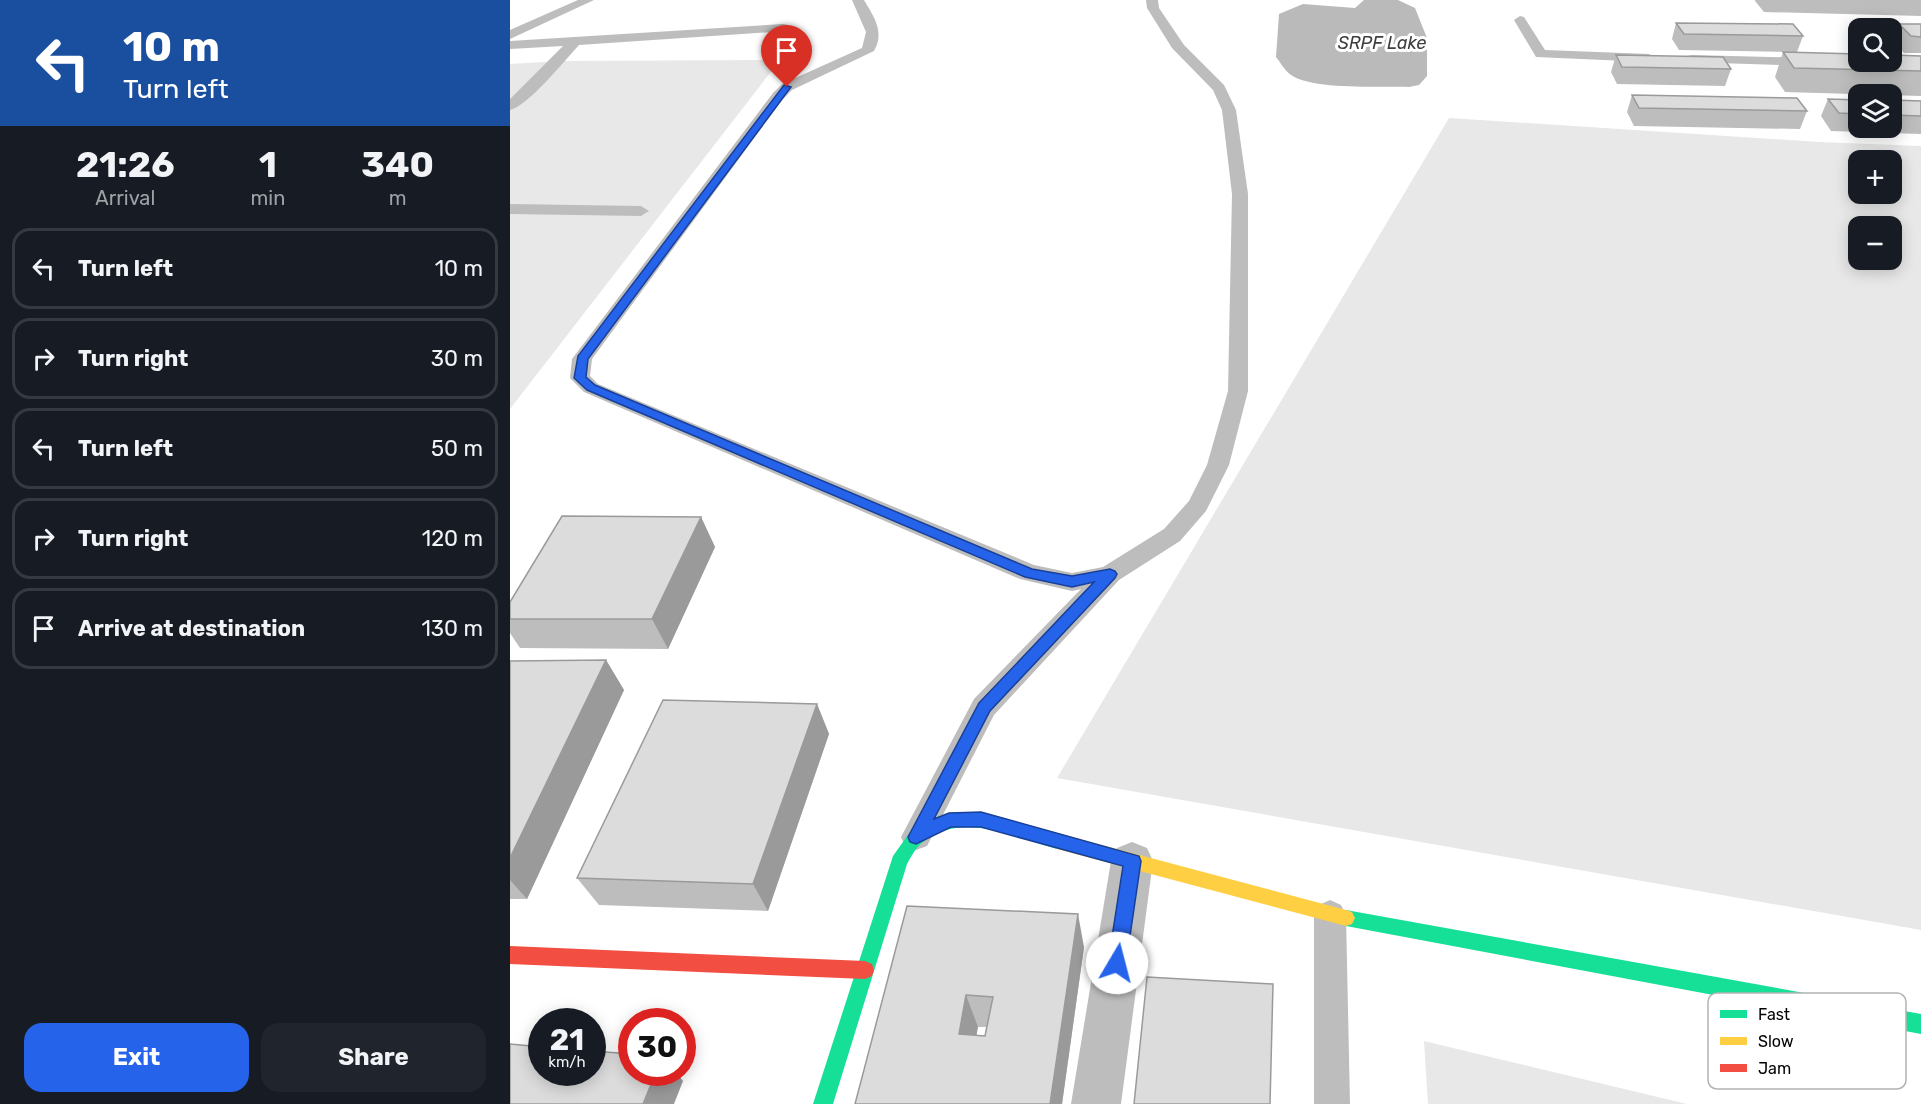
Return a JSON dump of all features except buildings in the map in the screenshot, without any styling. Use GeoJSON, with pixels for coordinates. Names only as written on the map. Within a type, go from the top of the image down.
{"type":"FeatureCollection","features":[{"type":"Feature","properties":{"kind":"street"},"geometry":{"type":"LineString","coordinates":[[823,1104],[899,861],[916,837],[949,820],[981,819],[1330,915],[1753,993]]}},
{"type":"Feature","properties":{"kind":"street"},"geometry":{"type":"LineString","coordinates":[[1096,1104],[1132,861]]}},
{"type":"Feature","properties":{"kind":"street"},"geometry":{"type":"LineString","coordinates":[[510,956],[865,970]]}},
{"type":"Feature","properties":{"kind":"street"},"geometry":{"type":"LineString","coordinates":[[1906,1021],[1921,1024]]}},
{"type":"Feature","properties":{"kind":"lane"},"geometry":{"type":"LineString","coordinates":[[510,35],[588,0]]}},
{"type":"Feature","properties":{"kind":"lane"},"geometry":{"type":"LineString","coordinates":[[858,0],[875,36],[873,43],[867,51],[787,87],[778,96],[582,359],[580,378],[591,388],[1029,573],[1072,582],[1110,574]]}},
{"type":"Feature","properties":{"kind":"lane"},"geometry":{"type":"LineString","coordinates":[[916,837],[984,707],[1110,574],[1172,535],[1198,505],[1218,465],[1238,391],[1240,194],[1229,111],[1219,88],[1179,48],[1167,31],[1153,8],[1152,0]]}},
{"type":"Feature","properties":{"kind":"lane"},"geometry":{"type":"LineString","coordinates":[[1520,20],[1541,54],[1828,63]]}},
{"type":"Feature","properties":{"kind":"lane"},"geometry":{"type":"LineString","coordinates":[[510,45],[783,28]]}},
{"type":"Feature","properties":{"kind":"lane"},"geometry":{"type":"LineString","coordinates":[[510,106],[532,87],[575,41]]}},
{"type":"Feature","properties":{"kind":"lane"},"geometry":{"type":"LineString","coordinates":[[510,209],[641,211]]}},
{"type":"Feature","properties":{"kind":"lane"},"geometry":{"type":"LineString","coordinates":[[1330,915],[1332,1104]]}},
{"type":"Feature","properties":{"kind":"shaded area"},"geometry":{"type":"Polygon","coordinates":[[[780,60],[510,409],[510,64],[561,61],[780,60]]]}},
{"type":"Feature","properties":{"kind":"shaded area"},"geometry":{"type":"Polygon","coordinates":[[[1449,118],[1820,142],[1921,146],[1921,930],[1057,778],[1449,118]]]}},
{"type":"Feature","properties":{"kind":"shaded area"},"geometry":{"type":"Polygon","coordinates":[[[1424,1041],[1687,1104],[1428,1104],[1424,1041]]]}},
{"type":"Feature","properties":{"kind":"water","name":"SRPF Lake"},"geometry":{"type":"Polygon","coordinates":[[[1364,0],[1398,0],[1415,8],[1427,38],[1427,76],[1419,85],[1365,87],[1314,83],[1291,75],[1276,57],[1279,14],[1303,4],[1355,8],[1364,0]]]}},
{"type":"Feature","properties":{"kind":"traffic: fast"},"geometry":{"type":"LineString","coordinates":[[823,1104],[899,861],[916,837],[949,820],[981,820],[1057,841]]}},
{"type":"Feature","properties":{"kind":"traffic: fast"},"geometry":{"type":"LineString","coordinates":[[1346,918],[1753,993]]}},
{"type":"Feature","properties":{"kind":"traffic: fast"},"geometry":{"type":"LineString","coordinates":[[1906,1021],[1921,1024]]}},
{"type":"Feature","properties":{"kind":"traffic: slow"},"geometry":{"type":"LineString","coordinates":[[1057,841],[1346,918]]}},
{"type":"Feature","properties":{"kind":"traffic: jam"},"geometry":{"type":"LineString","coordinates":[[510,955],[865,970]]}},
{"type":"Feature","properties":{"kind":"route"},"geometry":{"type":"LineString","coordinates":[[787,87],[582,359],[580,378],[591,388],[1029,573],[1072,582],[1110,574],[984,707],[916,837],[949,820],[981,819],[1132,861],[1117,963]]}}]}
